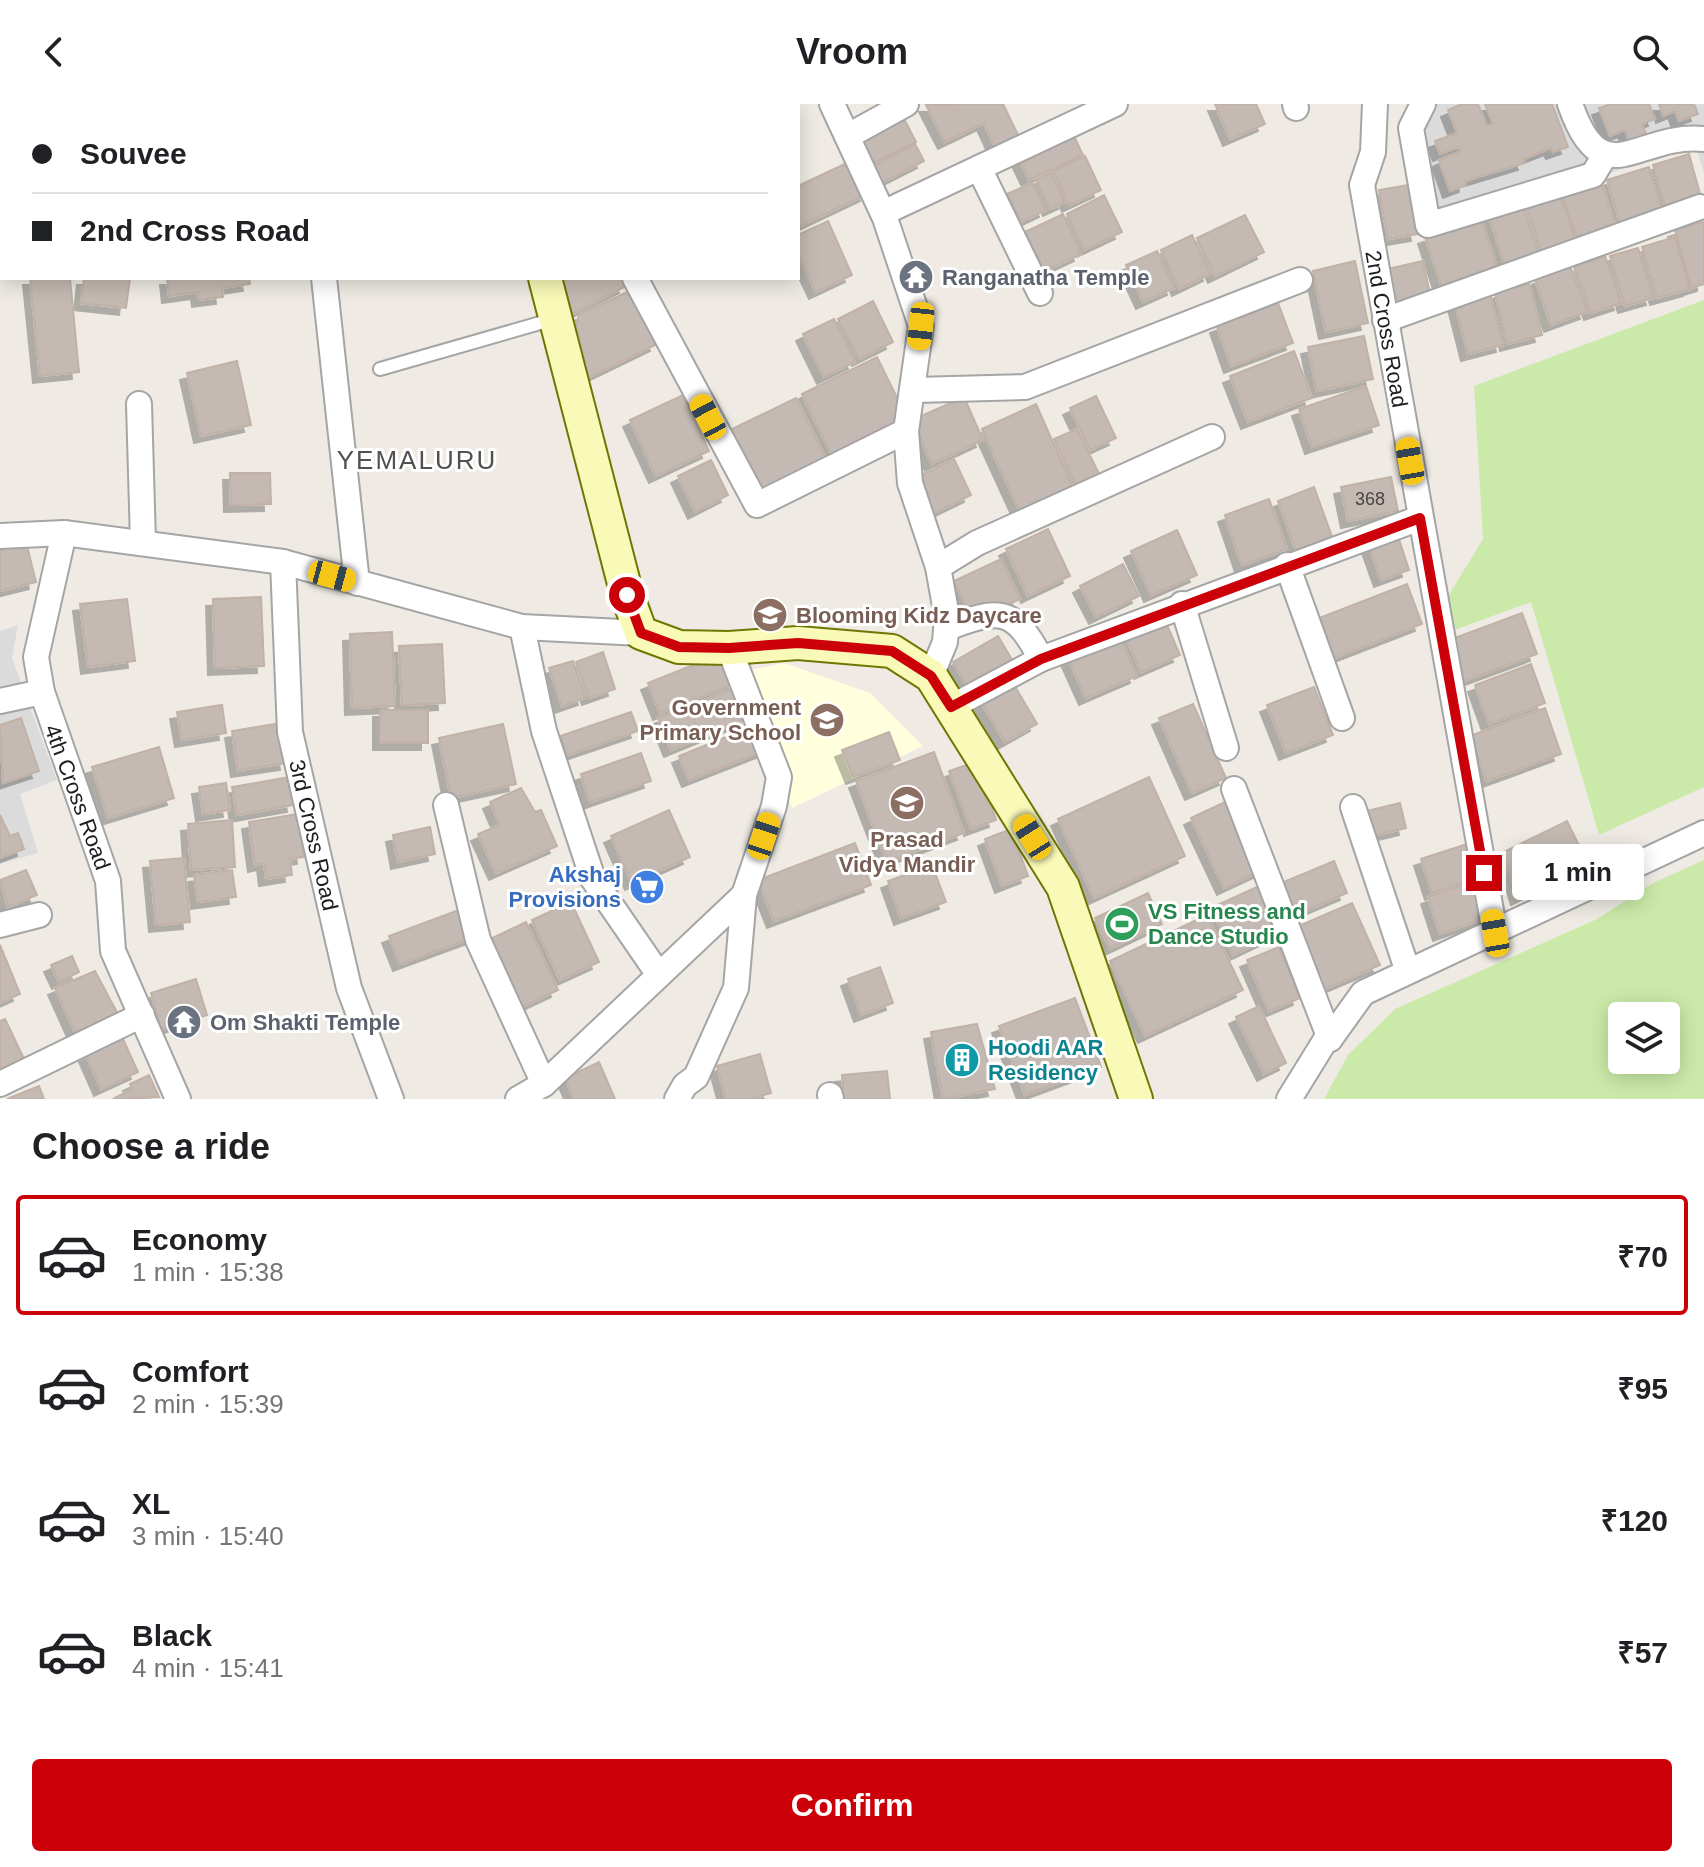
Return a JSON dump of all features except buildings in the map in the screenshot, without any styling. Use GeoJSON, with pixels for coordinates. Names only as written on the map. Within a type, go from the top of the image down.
{"type":"FeatureCollection","features":[{"type":"Feature","properties":{"kind":"street"},"geometry":{"type":"LineString","coordinates":[[832,104],[883,213],[921,326],[915,390],[906,431],[910,483],[938,567],[947,628],[945,642],[931,676]]}},
{"type":"Feature","properties":{"kind":"street"},"geometry":{"type":"LineString","coordinates":[[848,136],[906,104]]}},
{"type":"Feature","properties":{"kind":"street"},"geometry":{"type":"LineString","coordinates":[[883,213],[1115,104]]}},
{"type":"Feature","properties":{"kind":"street","name":"2nd Cross Road"},"geometry":{"type":"LineString","coordinates":[[1375,104],[1373,152],[1362,185],[1495,933]]}},
{"type":"Feature","properties":{"kind":"street"},"geometry":{"type":"LineString","coordinates":[[1423,104],[1411,128],[1428,225],[1593,175],[1605,155]]}},
{"type":"Feature","properties":{"kind":"street"},"geometry":{"type":"LineString","coordinates":[[1570,104],[1582,138],[1605,155],[1619,157],[1681,137],[1704,139]]}},
{"type":"Feature","properties":{"kind":"street"},"geometry":{"type":"LineString","coordinates":[[979,168],[1040,293]]}},
{"type":"Feature","properties":{"kind":"street"},"geometry":{"type":"LineString","coordinates":[[1385,320],[1700,207]]}},
{"type":"Feature","properties":{"kind":"street"},"geometry":{"type":"LineString","coordinates":[[324,280],[357,583]]}},
{"type":"Feature","properties":{"kind":"street"},"geometry":{"type":"LineString","coordinates":[[545,280],[622,580],[641,633]]}},
{"type":"Feature","properties":{"kind":"street"},"geometry":{"type":"LineString","coordinates":[[636,280],[757,505],[906,431]]}},
{"type":"Feature","properties":{"kind":"street"},"geometry":{"type":"LineString","coordinates":[[915,390],[1025,387],[1300,280]]}},
{"type":"Feature","properties":{"kind":"street"},"geometry":{"type":"LineString","coordinates":[[139,404],[143,542]]}},
{"type":"Feature","properties":{"kind":"street"},"geometry":{"type":"LineString","coordinates":[[938,567],[977,543],[1212,437]]}},
{"type":"Feature","properties":{"kind":"street"},"geometry":{"type":"LineString","coordinates":[[951,707],[1041,659],[1420,518]]}},
{"type":"Feature","properties":{"kind":"street"},"geometry":{"type":"LineString","coordinates":[[0,536],[64,533],[283,562],[522,627],[641,633],[679,647],[729,648],[798,643],[892,651],[931,676],[1063,887],[1136,1099]]}},
{"type":"Feature","properties":{"kind":"street","name":"4th Cross Road"},"geometry":{"type":"LineString","coordinates":[[64,533],[36,657],[42,692],[108,881],[113,951],[178,1099]]}},
{"type":"Feature","properties":{"kind":"street","name":"3rd Cross Road"},"geometry":{"type":"LineString","coordinates":[[283,562],[290,732],[349,988],[391,1099]]}},
{"type":"Feature","properties":{"kind":"street"},"geometry":{"type":"LineString","coordinates":[[1287,565],[1342,718]]}},
{"type":"Feature","properties":{"kind":"street"},"geometry":{"type":"LineString","coordinates":[[1182,604],[1226,748]]}},
{"type":"Feature","properties":{"kind":"street"},"geometry":{"type":"LineString","coordinates":[[947,628],[994,614],[1011,616],[1025,629],[1041,659]]}},
{"type":"Feature","properties":{"kind":"street"},"geometry":{"type":"LineString","coordinates":[[522,627],[544,731],[593,879],[659,975]]}},
{"type":"Feature","properties":{"kind":"street"},"geometry":{"type":"LineString","coordinates":[[677,1099],[685,1085],[696,1077],[736,988],[744,895],[774,806],[779,777],[729,648]]}},
{"type":"Feature","properties":{"kind":"street"},"geometry":{"type":"LineString","coordinates":[[0,701],[42,692]]}},
{"type":"Feature","properties":{"kind":"street"},"geometry":{"type":"LineString","coordinates":[[1234,789],[1330,1039]]}},
{"type":"Feature","properties":{"kind":"street"},"geometry":{"type":"LineString","coordinates":[[446,805],[478,940],[544,1084]]}},
{"type":"Feature","properties":{"kind":"street"},"geometry":{"type":"LineString","coordinates":[[1353,807],[1407,969]]}},
{"type":"Feature","properties":{"kind":"street"},"geometry":{"type":"LineString","coordinates":[[1330,1039],[1363,993],[1407,969],[1495,933],[1704,833]]}},
{"type":"Feature","properties":{"kind":"street"},"geometry":{"type":"LineString","coordinates":[[518,1099],[544,1084],[744,895]]}},
{"type":"Feature","properties":{"kind":"street"},"geometry":{"type":"LineString","coordinates":[[0,925],[39,915]]}},
{"type":"Feature","properties":{"kind":"street"},"geometry":{"type":"LineString","coordinates":[[0,1084],[142,1015]]}},
{"type":"Feature","properties":{"kind":"street"},"geometry":{"type":"LineString","coordinates":[[1289,1099],[1328,1036],[1330,1039]]}},
{"type":"Feature","properties":{"kind":"lane"},"geometry":{"type":"LineString","coordinates":[[380,369],[554,319]]}},
{"type":"Feature","properties":{"kind":"shaded area"},"geometry":{"type":"Polygon","coordinates":[[[1417,104],[1704,104],[1704,173],[1695,144],[1426,236],[1417,104]]]}},
{"type":"Feature","properties":{"kind":"shaded area"},"geometry":{"type":"Polygon","coordinates":[[[18,625],[12,658],[57,780],[20,794],[38,853],[0,864],[0,631],[18,625]]]}},
{"type":"Feature","properties":{"kind":"shaded area","name":"Government Primary School"},"geometry":{"type":"Polygon","coordinates":[[[784,663],[870,693],[923,746],[792,808],[737,673],[784,663]]]}},
{"type":"Feature","properties":{"kind":"green space"},"geometry":{"type":"Polygon","coordinates":[[[1704,300],[1704,787],[1599,835],[1531,602],[1452,631],[1445,601],[1483,539],[1474,386],[1704,300]]]}},
{"type":"Feature","properties":{"kind":"green space"},"geometry":{"type":"Polygon","coordinates":[[[1704,860],[1704,1099],[1324,1099],[1348,1055],[1395,1009],[1597,919],[1653,883],[1704,860]]]}},
{"type":"Feature","properties":{"kind":"place","name":"Ranganatha Temple"},"geometry":{"type":"Point","coordinates":[916,277]}},
{"type":"Feature","properties":{"kind":"place","name":"Blooming Kidz Daycare"},"geometry":{"type":"Point","coordinates":[770,615]}},
{"type":"Feature","properties":{"kind":"place","name":"Government Primary School"},"geometry":{"type":"Point","coordinates":[827,720]}},
{"type":"Feature","properties":{"kind":"place","name":"Prasad Vidya Mandir"},"geometry":{"type":"Point","coordinates":[907,803]}},
{"type":"Feature","properties":{"kind":"place","name":"Akshaj Provisions"},"geometry":{"type":"Point","coordinates":[647,887]}},
{"type":"Feature","properties":{"kind":"place","name":"VS Fitness and Dance Studio"},"geometry":{"type":"Point","coordinates":[1122,924]}},
{"type":"Feature","properties":{"kind":"place","name":"Om Shakti Temple"},"geometry":{"type":"Point","coordinates":[184,1022]}},
{"type":"Feature","properties":{"kind":"place","name":"Hoodi AAR Residency"},"geometry":{"type":"Point","coordinates":[962,1060]}},
{"type":"Feature","properties":{"kind":"district","name":"YEMALURU"},"geometry":{"type":"Point","coordinates":[417,460]}},
{"type":"Feature","properties":{"kind":"route"},"geometry":{"type":"LineString","coordinates":[[627,595],[641,633],[679,647],[729,648],[798,643],[892,651],[931,676],[951,707],[1041,659],[1420,518],[1484,873]]}}]}
